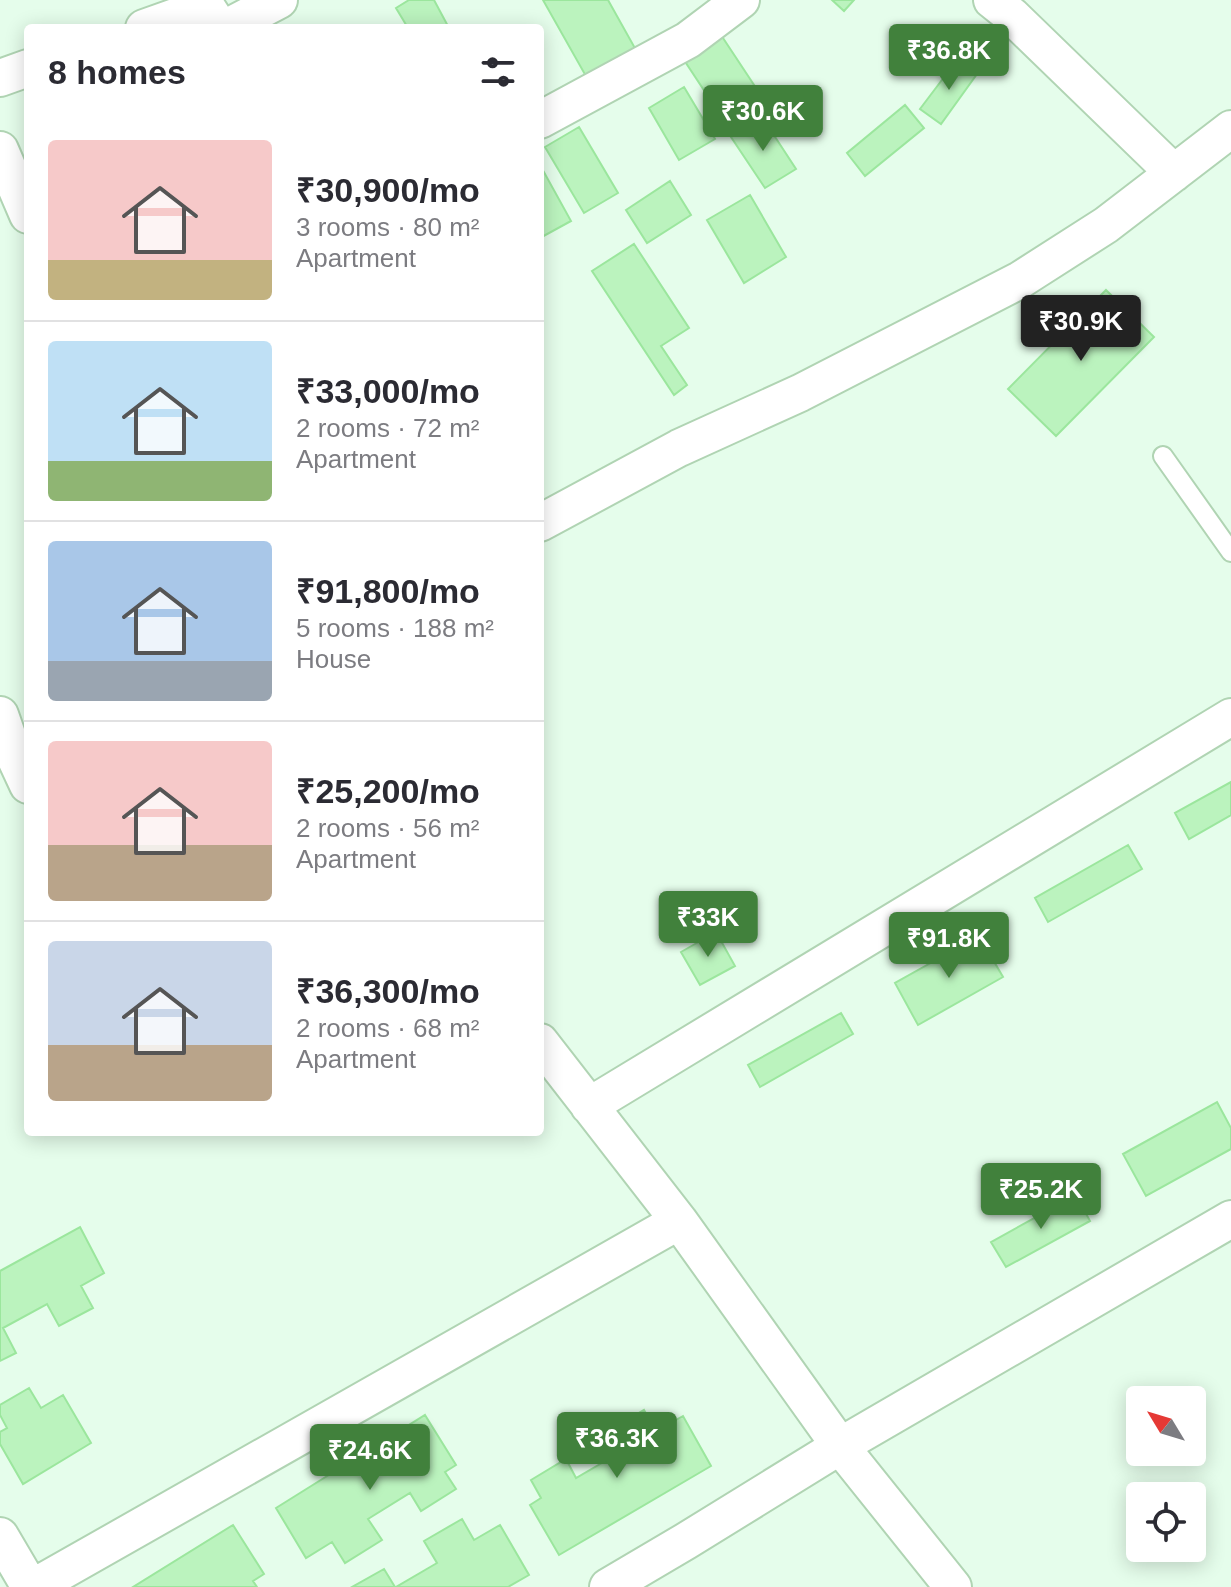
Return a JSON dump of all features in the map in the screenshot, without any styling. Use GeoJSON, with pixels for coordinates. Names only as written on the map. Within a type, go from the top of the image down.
{"type":"FeatureCollection","features":[{"type":"Feature","properties":{"kind":"street"},"geometry":{"type":"LineString","coordinates":[[167,24],[279,0]]}},
{"type":"Feature","properties":{"kind":"street"},"geometry":{"type":"LineString","coordinates":[[544,118],[688,40],[741,0]]}},
{"type":"Feature","properties":{"kind":"street"},"geometry":{"type":"LineString","coordinates":[[992,0],[1174,173]]}},
{"type":"Feature","properties":{"kind":"street"},"geometry":{"type":"LineString","coordinates":[[0,78],[24,69]]}},
{"type":"Feature","properties":{"kind":"street"},"geometry":{"type":"LineString","coordinates":[[544,521],[679,448],[800,393],[1020,280],[1106,225],[1231,129]]}},
{"type":"Feature","properties":{"kind":"street"},"geometry":{"type":"LineString","coordinates":[[0,150],[24,206]]}},
{"type":"Feature","properties":{"kind":"street"},"geometry":{"type":"LineString","coordinates":[[0,715],[14,766]]}},
{"type":"Feature","properties":{"kind":"street"},"geometry":{"type":"LineString","coordinates":[[589,1106],[1231,717]]}},
{"type":"Feature","properties":{"kind":"street"},"geometry":{"type":"LineString","coordinates":[[544,1047],[679,1221],[840,1446],[953,1587]]}},
{"type":"Feature","properties":{"kind":"street"},"geometry":{"type":"LineString","coordinates":[[608,1587],[840,1446],[1231,1219]]}},
{"type":"Feature","properties":{"kind":"street"},"geometry":{"type":"LineString","coordinates":[[0,1536],[32,1587],[679,1221]]}},
{"type":"Feature","properties":{"kind":"lane"},"geometry":{"type":"LineString","coordinates":[[1163,456],[1231,552]]}},
{"type":"Feature","properties":{"kind":"building"},"geometry":{"type":"Polygon","coordinates":[[[409,0],[434,0],[447,24],[406,24],[396,8],[409,0]]]}},
{"type":"Feature","properties":{"kind":"building"},"geometry":{"type":"Polygon","coordinates":[[[543,0],[608,0],[636,50],[587,78],[543,0]]]}},
{"type":"Feature","properties":{"kind":"building"},"geometry":{"type":"Polygon","coordinates":[[[832,0],[854,0],[844,11],[832,0]]]}},
{"type":"Feature","properties":{"kind":"building"},"geometry":{"type":"Polygon","coordinates":[[[721,35],[760,94],[723,119],[684,60],[721,35]]]}},
{"type":"Feature","properties":{"kind":"building"},"geometry":{"type":"Polygon","coordinates":[[[957,60],[977,74],[941,124],[920,109],[957,60]]]}},
{"type":"Feature","properties":{"kind":"building"},"geometry":{"type":"Polygon","coordinates":[[[684,87],[715,139],[679,160],[649,108],[684,87]]]}},
{"type":"Feature","properties":{"kind":"building"},"geometry":{"type":"Polygon","coordinates":[[[905,105],[924,128],[865,176],[847,153],[905,105]]]}},
{"type":"Feature","properties":{"kind":"building"},"geometry":{"type":"Polygon","coordinates":[[[762,117],[796,169],[765,188],[731,137],[762,117]]]}},
{"type":"Feature","properties":{"kind":"building"},"geometry":{"type":"Polygon","coordinates":[[[579,127],[618,193],[584,213],[545,147],[579,127]]]}},
{"type":"Feature","properties":{"kind":"building"},"geometry":{"type":"Polygon","coordinates":[[[544,172],[571,221],[544,236],[544,172]]]}},
{"type":"Feature","properties":{"kind":"building"},"geometry":{"type":"Polygon","coordinates":[[[670,181],[691,215],[647,243],[626,210],[670,181]]]}},
{"type":"Feature","properties":{"kind":"building"},"geometry":{"type":"Polygon","coordinates":[[[750,195],[786,257],[744,283],[707,220],[750,195]]]}},
{"type":"Feature","properties":{"kind":"building"},"geometry":{"type":"Polygon","coordinates":[[[634,244],[689,328],[661,346],[687,385],[674,395],[592,271],[634,244]]]}},
{"type":"Feature","properties":{"kind":"building"},"geometry":{"type":"Polygon","coordinates":[[[1106,290],[1154,337],[1056,436],[1008,389],[1106,290]]]}},
{"type":"Feature","properties":{"kind":"building"},"geometry":{"type":"Polygon","coordinates":[[[1231,782],[1231,815],[1189,839],[1175,813],[1231,782]]]}},
{"type":"Feature","properties":{"kind":"building"},"geometry":{"type":"Polygon","coordinates":[[[1128,845],[1142,869],[1048,922],[1035,898],[1128,845]]]}},
{"type":"Feature","properties":{"kind":"building"},"geometry":{"type":"Polygon","coordinates":[[[716,932],[735,966],[700,985],[681,952],[716,932]]]}},
{"type":"Feature","properties":{"kind":"building"},"geometry":{"type":"Polygon","coordinates":[[[979,936],[1003,977],[918,1025],[895,983],[979,936]]]}},
{"type":"Feature","properties":{"kind":"building"},"geometry":{"type":"Polygon","coordinates":[[[841,1013],[853,1034],[760,1087],[748,1065],[841,1013]]]}},
{"type":"Feature","properties":{"kind":"building"},"geometry":{"type":"Polygon","coordinates":[[[1217,1102],[1231,1128],[1231,1149],[1146,1196],[1123,1154],[1217,1102]]]}},
{"type":"Feature","properties":{"kind":"building"},"geometry":{"type":"Polygon","coordinates":[[[1076,1195],[1090,1221],[1006,1267],[991,1242],[1076,1195]]]}},
{"type":"Feature","properties":{"kind":"building"},"geometry":{"type":"Polygon","coordinates":[[[80,1227],[104,1273],[81,1286],[93,1308],[59,1326],[47,1304],[3,1328],[16,1353],[0,1361],[0,1271],[80,1227]]]}},
{"type":"Feature","properties":{"kind":"building"},"geometry":{"type":"Polygon","coordinates":[[[29,1388],[41,1408],[63,1395],[91,1443],[23,1484],[0,1444],[0,1432],[7,1428],[0,1415],[0,1405],[29,1388]]]}},
{"type":"Feature","properties":{"kind":"building"},"geometry":{"type":"Polygon","coordinates":[[[644,1410],[656,1431],[683,1416],[711,1466],[559,1555],[530,1505],[541,1498],[531,1480],[566,1459],[576,1478],[619,1453],[607,1432],[644,1410]]]}},
{"type":"Feature","properties":{"kind":"building"},"geometry":{"type":"Polygon","coordinates":[[[425,1415],[456,1465],[445,1472],[456,1489],[421,1511],[410,1493],[368,1519],[382,1540],[345,1563],[332,1542],[306,1558],[276,1508],[425,1415]]]}},
{"type":"Feature","properties":{"kind":"building"},"geometry":{"type":"Polygon","coordinates":[[[462,1519],[474,1540],[500,1525],[529,1575],[508,1587],[396,1587],[437,1563],[424,1541],[462,1519]]]}},
{"type":"Feature","properties":{"kind":"building"},"geometry":{"type":"Polygon","coordinates":[[[233,1525],[264,1574],[253,1581],[257,1587],[133,1587],[233,1525]]]}},
{"type":"Feature","properties":{"kind":"building"},"geometry":{"type":"Polygon","coordinates":[[[384,1569],[395,1587],[352,1587],[384,1569]]]}}]}
